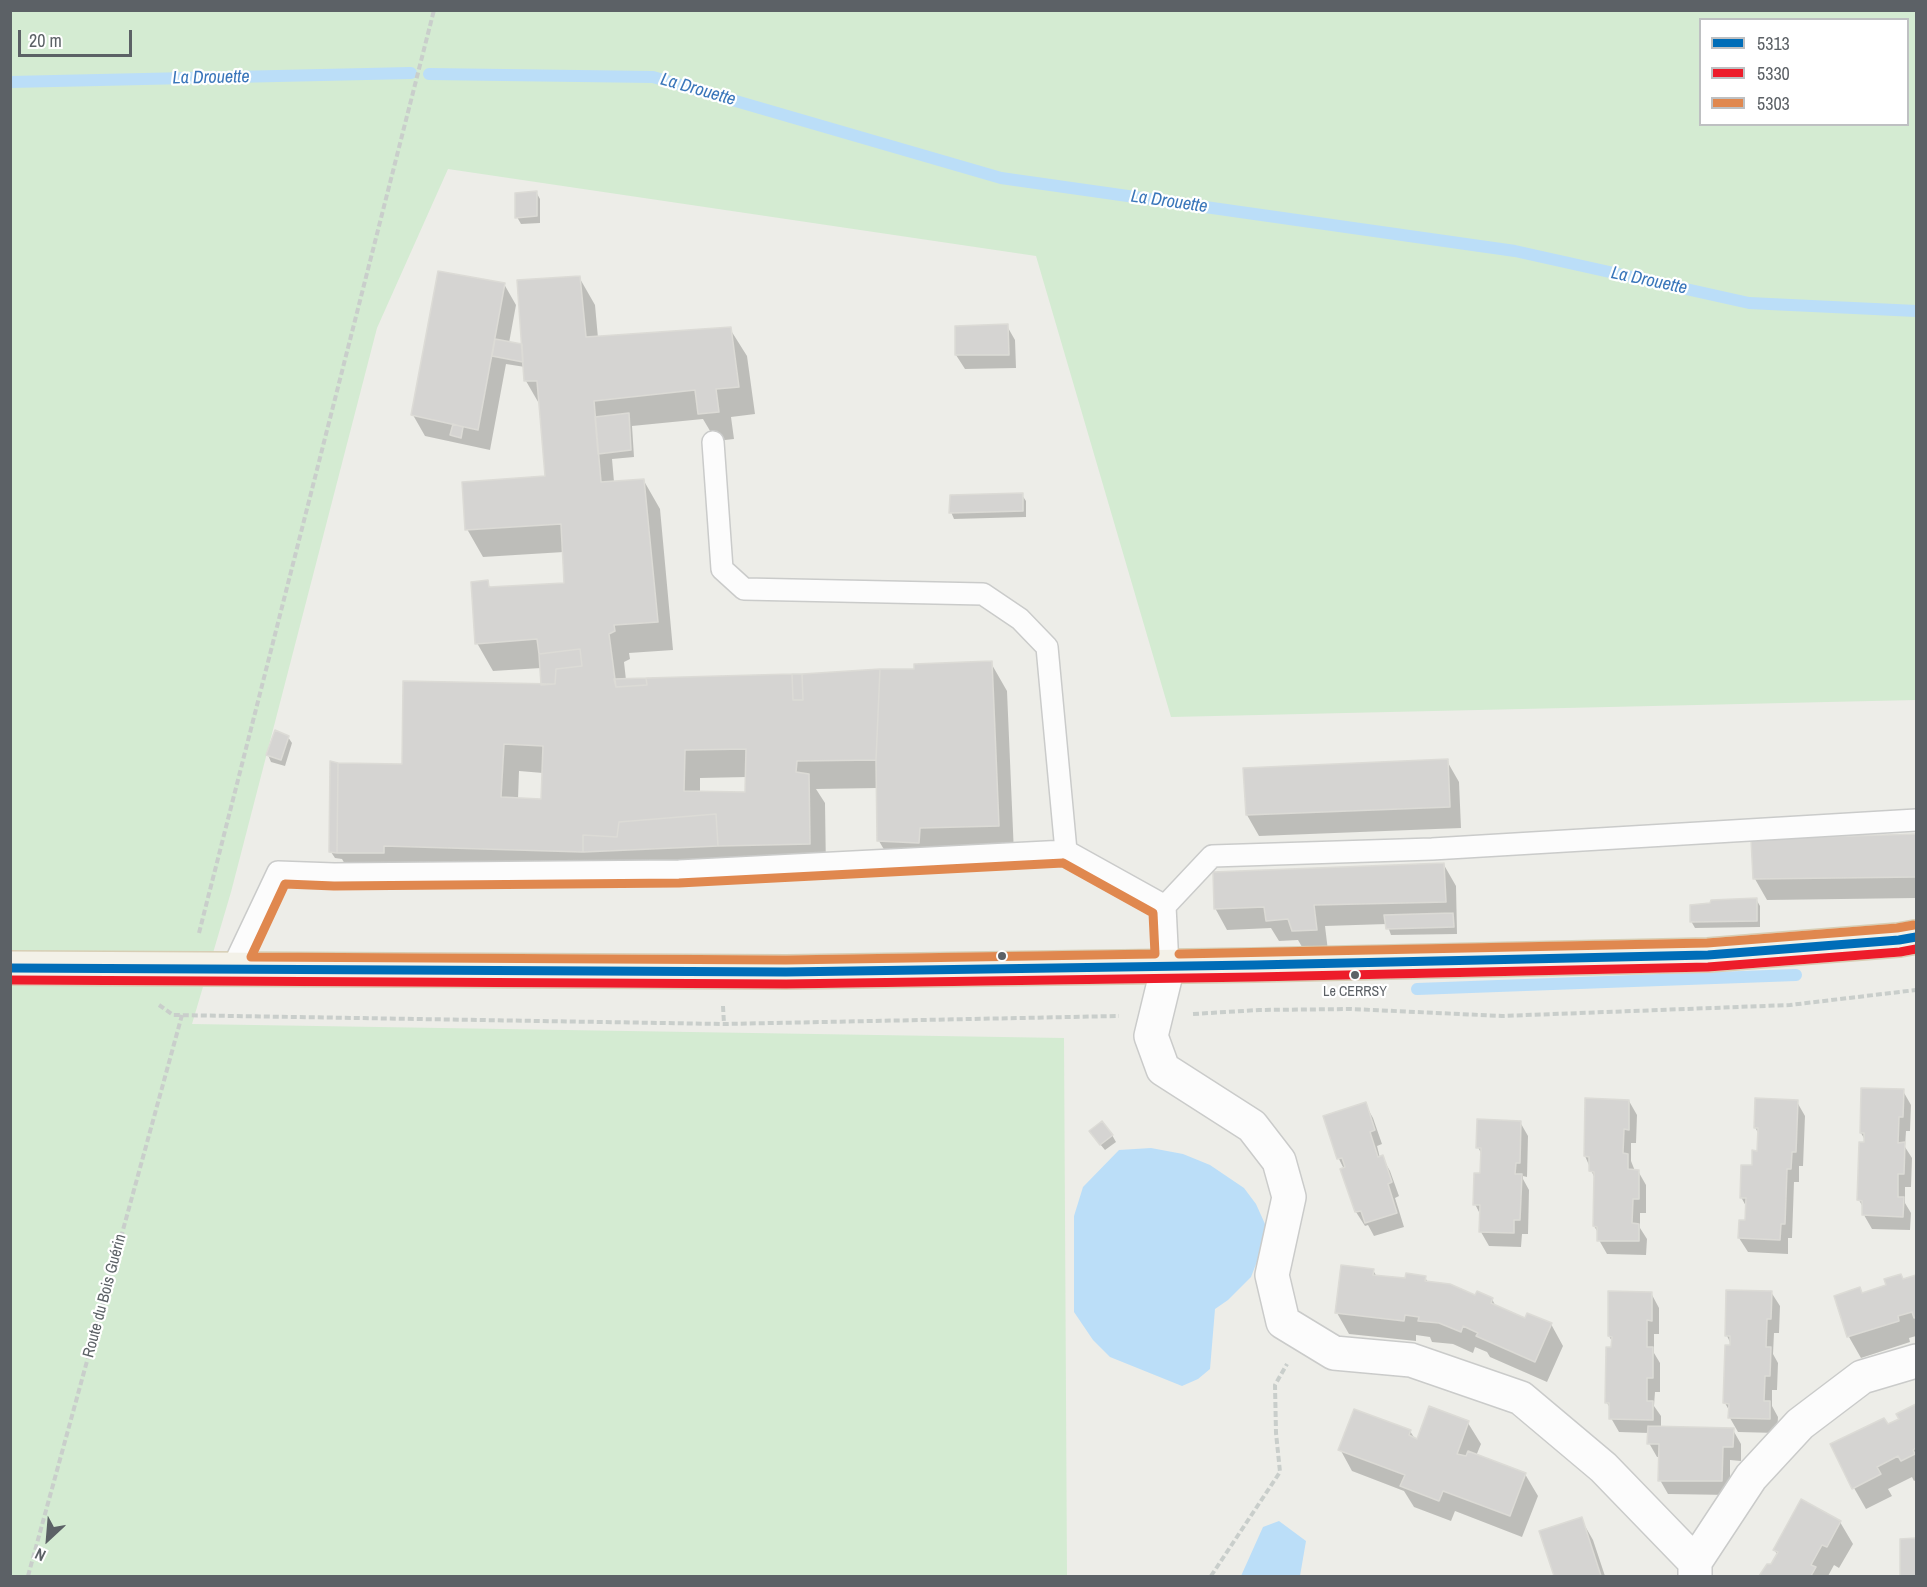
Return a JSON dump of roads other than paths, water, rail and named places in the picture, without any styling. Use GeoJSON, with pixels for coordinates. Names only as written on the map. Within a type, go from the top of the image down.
{"type":"FeatureCollection","features":[{"type":"Feature","properties":{"kind":"main road"},"geometry":{"type":"LineString","coordinates":[[10,968],[796,972],[1168,966],[1708,955],[1917,937]]}},
{"type":"Feature","properties":{"kind":"street"},"geometry":{"type":"LineString","coordinates":[[1168,966],[1151,1036],[1163,1069],[1252,1126],[1279,1161],[1289,1197],[1272,1275],[1283,1322],[1334,1353],[1411,1360],[1521,1398],[1603,1467],[1695,1569],[1751,1477],[1800,1424],[1862,1377],[1917,1361]]}},
{"type":"Feature","properties":{"kind":"lane"},"geometry":{"type":"LineString","coordinates":[[713,442],[722,569],[744,589],[983,594],[1020,619],[1047,647],[1066,851]]}},
{"type":"Feature","properties":{"kind":"lane"},"geometry":{"type":"LineString","coordinates":[[1168,966],[1165,906],[1212,856],[1432,849],[1917,820]]}},
{"type":"Feature","properties":{"kind":"lane"},"geometry":{"type":"LineString","coordinates":[[232,969],[278,872],[334,874],[679,872],[1066,851],[1165,906]]}},
{"type":"Feature","properties":{"kind":"water"},"geometry":{"type":"Polygon","coordinates":[[[1151,1148],[1183,1154],[1210,1165],[1244,1188],[1256,1204],[1265,1224],[1265,1241],[1251,1277],[1228,1300],[1215,1309],[1210,1369],[1198,1379],[1182,1386],[1110,1357],[1093,1340],[1074,1312],[1074,1216],[1083,1187],[1119,1150],[1151,1148]]]}},
{"type":"Feature","properties":{"kind":"water"},"geometry":{"type":"Polygon","coordinates":[[[1279,1521],[1306,1541],[1300,1576],[1241,1576],[1263,1527],[1279,1521]]]}},
{"type":"Feature","properties":{"kind":"waterway","name":"La Drouette"},"geometry":{"type":"LineString","coordinates":[[10,82],[411,73]]}},
{"type":"Feature","properties":{"kind":"waterway","name":"La Drouette"},"geometry":{"type":"LineString","coordinates":[[429,74],[653,77],[1001,178],[1515,251],[1749,303],[1916,311]]}},
{"type":"Feature","properties":{"kind":"waterway"},"geometry":{"type":"LineString","coordinates":[[1417,989],[1796,975]]}},
{"type":"Feature","properties":{"kind":"place","name":"Le CERRSY"},"geometry":{"type":"Point","coordinates":[1355,975]}}]}
